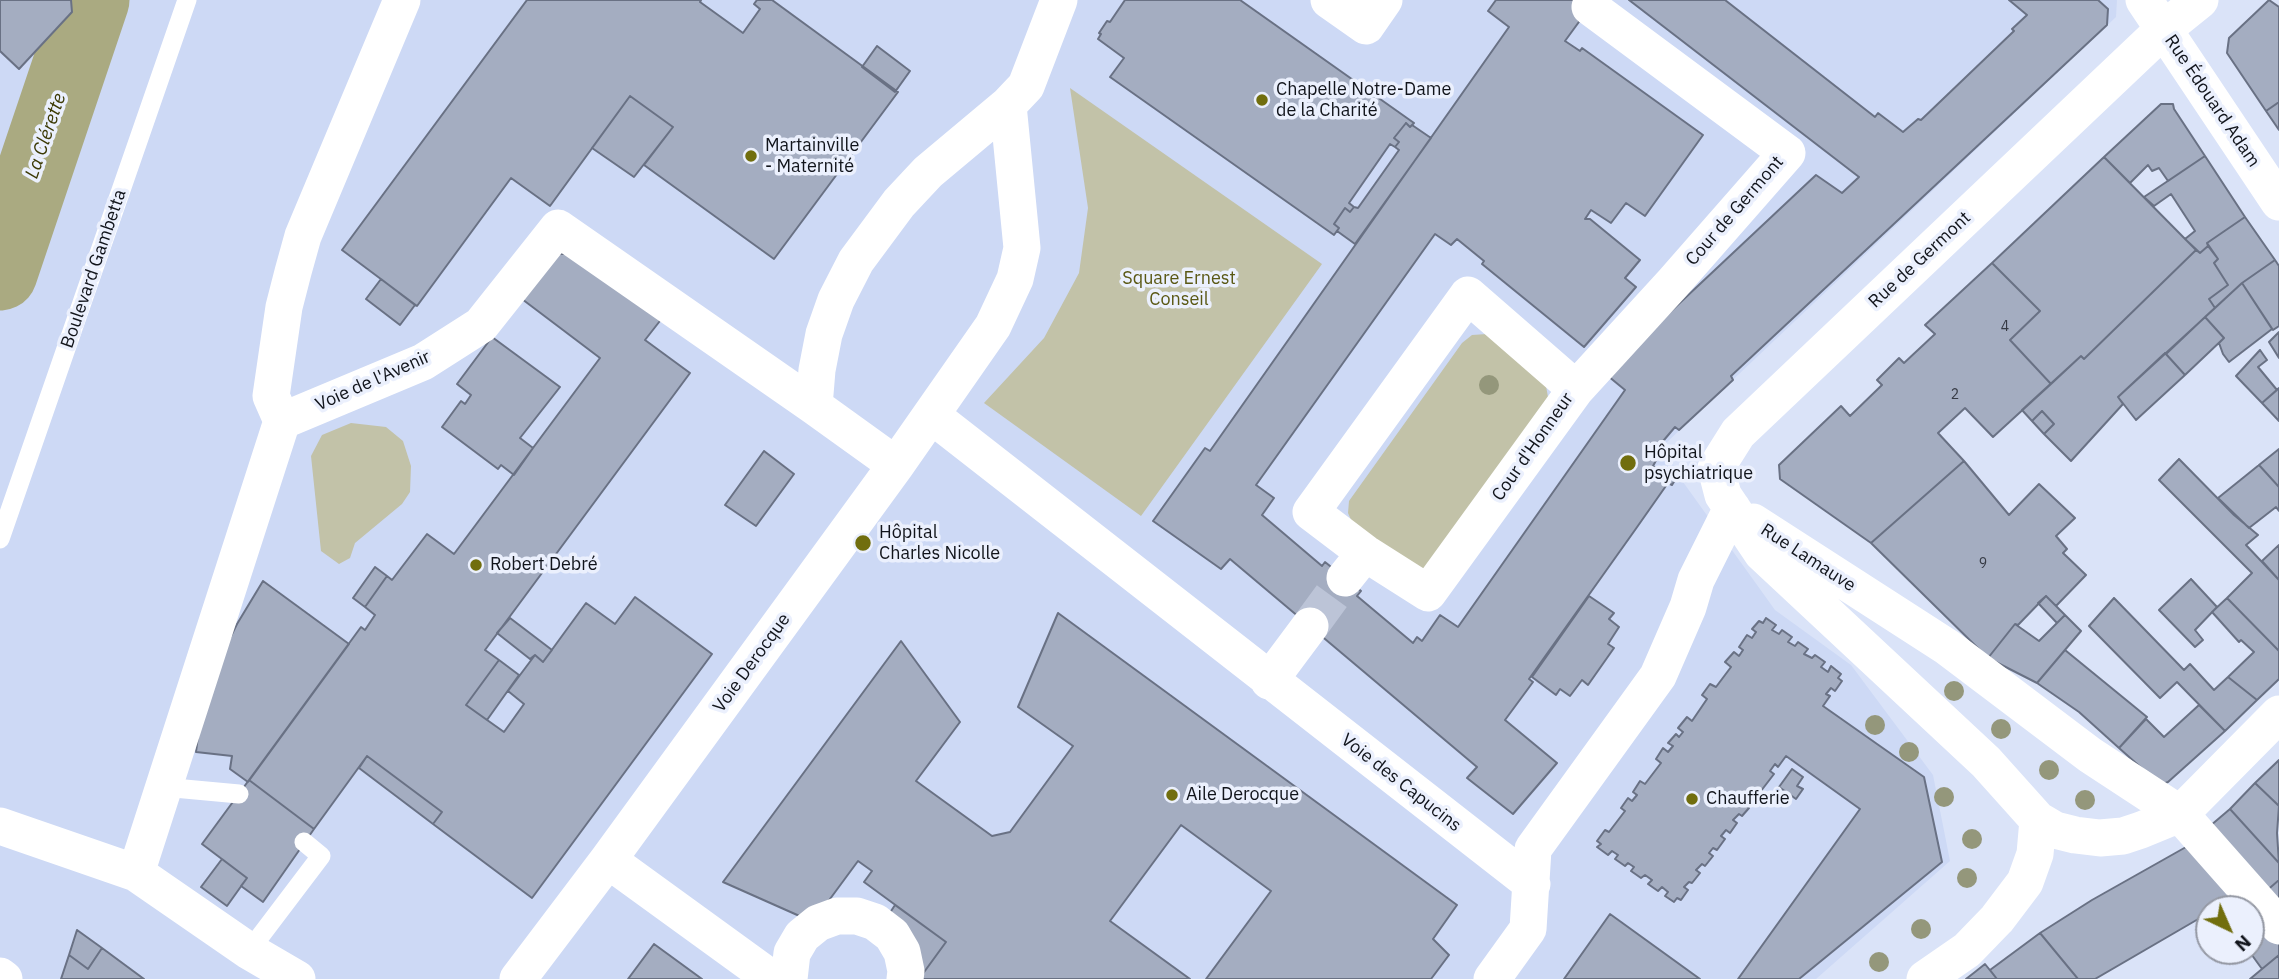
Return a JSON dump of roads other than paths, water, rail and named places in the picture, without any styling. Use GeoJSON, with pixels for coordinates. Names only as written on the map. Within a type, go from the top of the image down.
{"type":"FeatureCollection","features":[{"type":"Feature","properties":{"kind":"street"},"geometry":{"type":"LineString","coordinates":[[135,873],[282,421],[271,396],[284,307],[303,236],[402,0]]}},
{"type":"Feature","properties":{"kind":"street"},"geometry":{"type":"LineString","coordinates":[[814,406],[824,334],[836,300],[856,261],[899,203],[928,172],[1008,105],[1026,86],[1059,0]]}},
{"type":"Feature","properties":{"kind":"street"},"geometry":{"type":"LineString","coordinates":[[1329,0],[1366,26],[1384,0]]}},
{"type":"Feature","properties":{"kind":"street"},"geometry":{"type":"LineString","coordinates":[[2154,15],[2200,0]]}},
{"type":"Feature","properties":{"kind":"street","name":"Cour de Germont"},"geometry":{"type":"LineString","coordinates":[[1576,389],[1787,153],[1590,7]]}},
{"type":"Feature","properties":{"kind":"street","name":"Rue Édouard Adam"},"geometry":{"type":"LineString","coordinates":[[2154,15],[2279,202]]}},
{"type":"Feature","properties":{"kind":"street","name":"Rue de Germont"},"geometry":{"type":"LineString","coordinates":[[1732,509],[1723,495],[1716,468],[1738,433],[2154,15]]}},
{"type":"Feature","properties":{"kind":"street","name":"Voie Derocque"},"geometry":{"type":"LineString","coordinates":[[519,979],[896,465],[993,326],[1015,279],[1022,248],[1008,105]]}},
{"type":"Feature","properties":{"kind":"street","name":"Voie de l'Avenir"},"geometry":{"type":"LineString","coordinates":[[282,421],[423,362],[481,325],[558,228],[896,465]]}},
{"type":"Feature","properties":{"kind":"street","name":"Cour d'Honneur"},"geometry":{"type":"LineString","coordinates":[[1468,295],[1576,389],[1428,593],[1355,566],[1311,512],[1468,295]]}},
{"type":"Feature","properties":{"kind":"street","name":"Voie des Capucins"},"geometry":{"type":"LineString","coordinates":[[931,415],[1532,884]]}},
{"type":"Feature","properties":{"kind":"street"},"geometry":{"type":"LineString","coordinates":[[1492,979],[1528,929],[1533,849],[1658,676],[1688,607],[1696,580],[1732,509]]}},
{"type":"Feature","properties":{"kind":"street","name":"Rue Lamauve"},"geometry":{"type":"LineString","coordinates":[[1732,509],[1762,554],[1986,762],[2038,820]]}},
{"type":"Feature","properties":{"kind":"street","name":"Rue Lamauve"},"geometry":{"type":"LineString","coordinates":[[1732,509],[1947,647],[2090,755],[2180,814],[2279,926]]}},
{"type":"Feature","properties":{"kind":"street"},"geometry":{"type":"LineString","coordinates":[[1269,681],[1310,626]]}},
{"type":"Feature","properties":{"kind":"street"},"geometry":{"type":"LineString","coordinates":[[1925,979],[1967,950],[1997,919],[2025,882],[2035,854],[2038,820],[2055,831],[2100,838],[2141,831],[2180,814],[2279,714]]}},
{"type":"Feature","properties":{"kind":"street"},"geometry":{"type":"LineString","coordinates":[[0,826],[135,873],[270,969]]}},
{"type":"Feature","properties":{"kind":"street"},"geometry":{"type":"LineString","coordinates":[[608,860],[772,979]]}},
{"type":"Feature","properties":{"kind":"street"},"geometry":{"type":"LineString","coordinates":[[789,979],[792,953],[802,936],[818,923],[837,916],[857,916],[876,922],[892,935],[902,952],[905,979]]}},
{"type":"Feature","properties":{"kind":"street"},"geometry":{"type":"LineString","coordinates":[[0,976],[4,979]]}},
{"type":"Feature","properties":{"kind":"lane","name":"Boulevard Gambetta"},"geometry":{"type":"LineString","coordinates":[[0,539],[187,0]]}},
{"type":"Feature","properties":{"kind":"lane"},"geometry":{"type":"LineString","coordinates":[[163,787],[239,794]]}},
{"type":"Feature","properties":{"kind":"lane"},"geometry":{"type":"LineString","coordinates":[[270,969],[321,856],[304,842]]}},
{"type":"Feature","properties":{"kind":"waterway","name":"La Clérette"},"geometry":{"type":"LineString","coordinates":[[0,273],[92,0]]}},
{"type":"Feature","properties":{"kind":"tunnel"},"geometry":{"type":"LineString","coordinates":[[1310,626],[1345,578]]}},
{"type":"Feature","properties":{"kind":"place","name":"Chapelle Notre-Dame de la Charité"},"geometry":{"type":"Point","coordinates":[1262,100]}},
{"type":"Feature","properties":{"kind":"place","name":"Martainville - Maternité"},"geometry":{"type":"Point","coordinates":[751,156]}},
{"type":"Feature","properties":{"kind":"place","name":"Hôpital psychiatrique"},"geometry":{"type":"Point","coordinates":[1628,463]}},
{"type":"Feature","properties":{"kind":"place","name":"Hôpital Charles Nicolle"},"geometry":{"type":"Point","coordinates":[863,543]}},
{"type":"Feature","properties":{"kind":"place","name":"Robert Debré"},"geometry":{"type":"Point","coordinates":[476,565]}},
{"type":"Feature","properties":{"kind":"place","name":"Aile Derocque"},"geometry":{"type":"Point","coordinates":[1172,795]}},
{"type":"Feature","properties":{"kind":"place","name":"Chaufferie"},"geometry":{"type":"Point","coordinates":[1692,799]}},
{"type":"Feature","properties":{"kind":"park label","name":"Square Ernest Conseil"},"geometry":{"type":"Point","coordinates":[1179,289]}}]}
